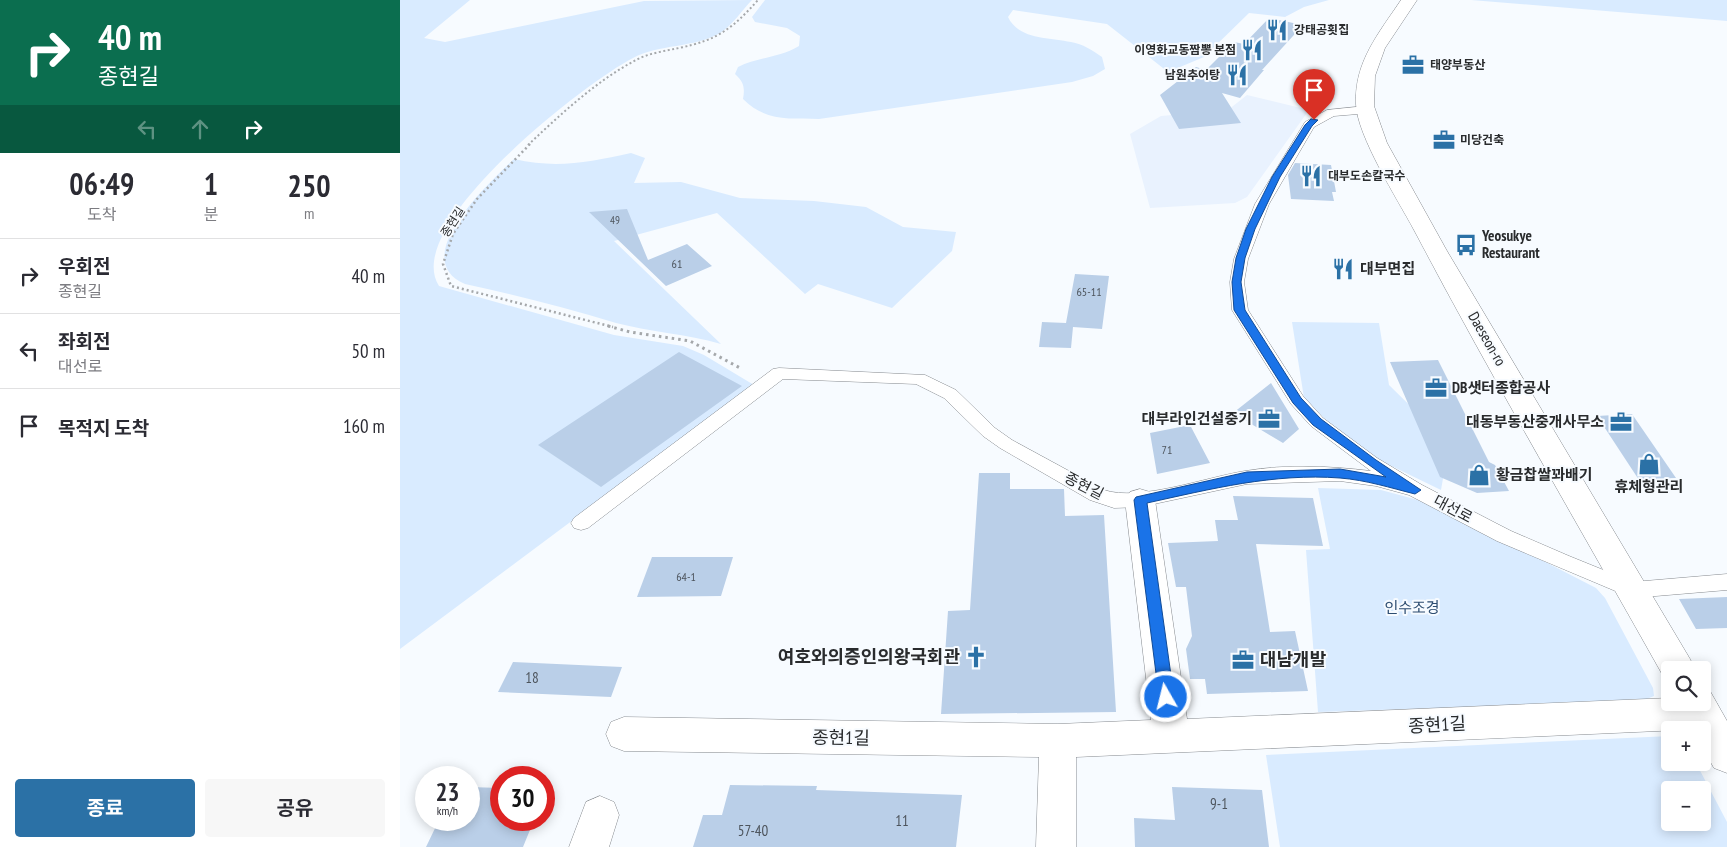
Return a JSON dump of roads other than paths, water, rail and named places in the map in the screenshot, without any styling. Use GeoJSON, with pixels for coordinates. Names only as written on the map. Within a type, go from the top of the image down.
{"type":"FeatureCollection","features":[{"type":"Feature","properties":{"kind":"street","name":"Daeseon-ro"},"geometry":{"type":"LineString","coordinates":[[1408,0],[1370,62],[1364,91],[1366,110],[1377,143],[1673,661]]}},
{"type":"Feature","properties":{"kind":"street"},"geometry":{"type":"LineString","coordinates":[[1140,500],[1172,737]]}},
{"type":"Feature","properties":{"kind":"street","name":"종현1길"},"geometry":{"type":"LineString","coordinates":[[624,734],[1058,741],[1172,737],[1661,710]]}},
{"type":"Feature","properties":{"kind":"street"},"geometry":{"type":"LineString","coordinates":[[1702,711],[1727,756]]}},
{"type":"Feature","properties":{"kind":"street"},"geometry":{"type":"LineString","coordinates":[[1056,847],[1058,741]]}},
{"type":"Feature","properties":{"kind":"lane","name":"대선로"},"geometry":{"type":"LineString","coordinates":[[1366,110],[1330,113],[1309,125],[1276,177],[1250,229],[1241,258],[1237,297],[1240,310],[1247,324],[1297,400],[1310,415],[1371,463],[1415,490],[1504,536],[1632,590],[1727,582]]}},
{"type":"Feature","properties":{"kind":"lane","name":"종현길"},"geometry":{"type":"LineString","coordinates":[[580,523],[779,373],[919,379],[950,394],[989,432],[1006,444],[1089,490],[1114,500],[1140,500],[1247,476],[1298,474],[1340,474],[1376,480],[1415,490]]}},
{"type":"Feature","properties":{"kind":"place","name":"강태공횟집"},"geometry":{"type":"Point","coordinates":[1277,30]}},
{"type":"Feature","properties":{"kind":"place","name":"이영화교동짬뽕 본점"},"geometry":{"type":"Point","coordinates":[1252,50]}},
{"type":"Feature","properties":{"kind":"place","name":"태양부동산"},"geometry":{"type":"Point","coordinates":[1413,65]}},
{"type":"Feature","properties":{"kind":"place","name":"남원추어탕"},"geometry":{"type":"Point","coordinates":[1237,75]}},
{"type":"Feature","properties":{"kind":"place","name":"미당건축"},"geometry":{"type":"Point","coordinates":[1444,140]}},
{"type":"Feature","properties":{"kind":"place","name":"대부도손칼국수"},"geometry":{"type":"Point","coordinates":[1311,176]}},
{"type":"Feature","properties":{"kind":"place","name":"Yeosukye Restaurant"},"geometry":{"type":"Point","coordinates":[1466,245]}},
{"type":"Feature","properties":{"kind":"place","name":"대부면집"},"geometry":{"type":"Point","coordinates":[1343,269]}},
{"type":"Feature","properties":{"kind":"place","name":"DB샛터종합공사"},"geometry":{"type":"Point","coordinates":[1436,388]}},
{"type":"Feature","properties":{"kind":"place","name":"대부라인건설중기"},"geometry":{"type":"Point","coordinates":[1269,419]}},
{"type":"Feature","properties":{"kind":"place","name":"대동부동산중개사무소"},"geometry":{"type":"Point","coordinates":[1621,422]}},
{"type":"Feature","properties":{"kind":"place","name":"휴체형관리"},"geometry":{"type":"Point","coordinates":[1649,464]}},
{"type":"Feature","properties":{"kind":"place","name":"황금찹쌀꽈배기"},"geometry":{"type":"Point","coordinates":[1479,475]}},
{"type":"Feature","properties":{"kind":"place","name":"여호와의증인의왕국회관"},"geometry":{"type":"Point","coordinates":[976,657]}},
{"type":"Feature","properties":{"kind":"place","name":"대남개발"},"geometry":{"type":"Point","coordinates":[1243,660]}},
{"type":"Feature","properties":{"kind":"park label","name":"인수조경"},"geometry":{"type":"Point","coordinates":[1412,608]}}]}
